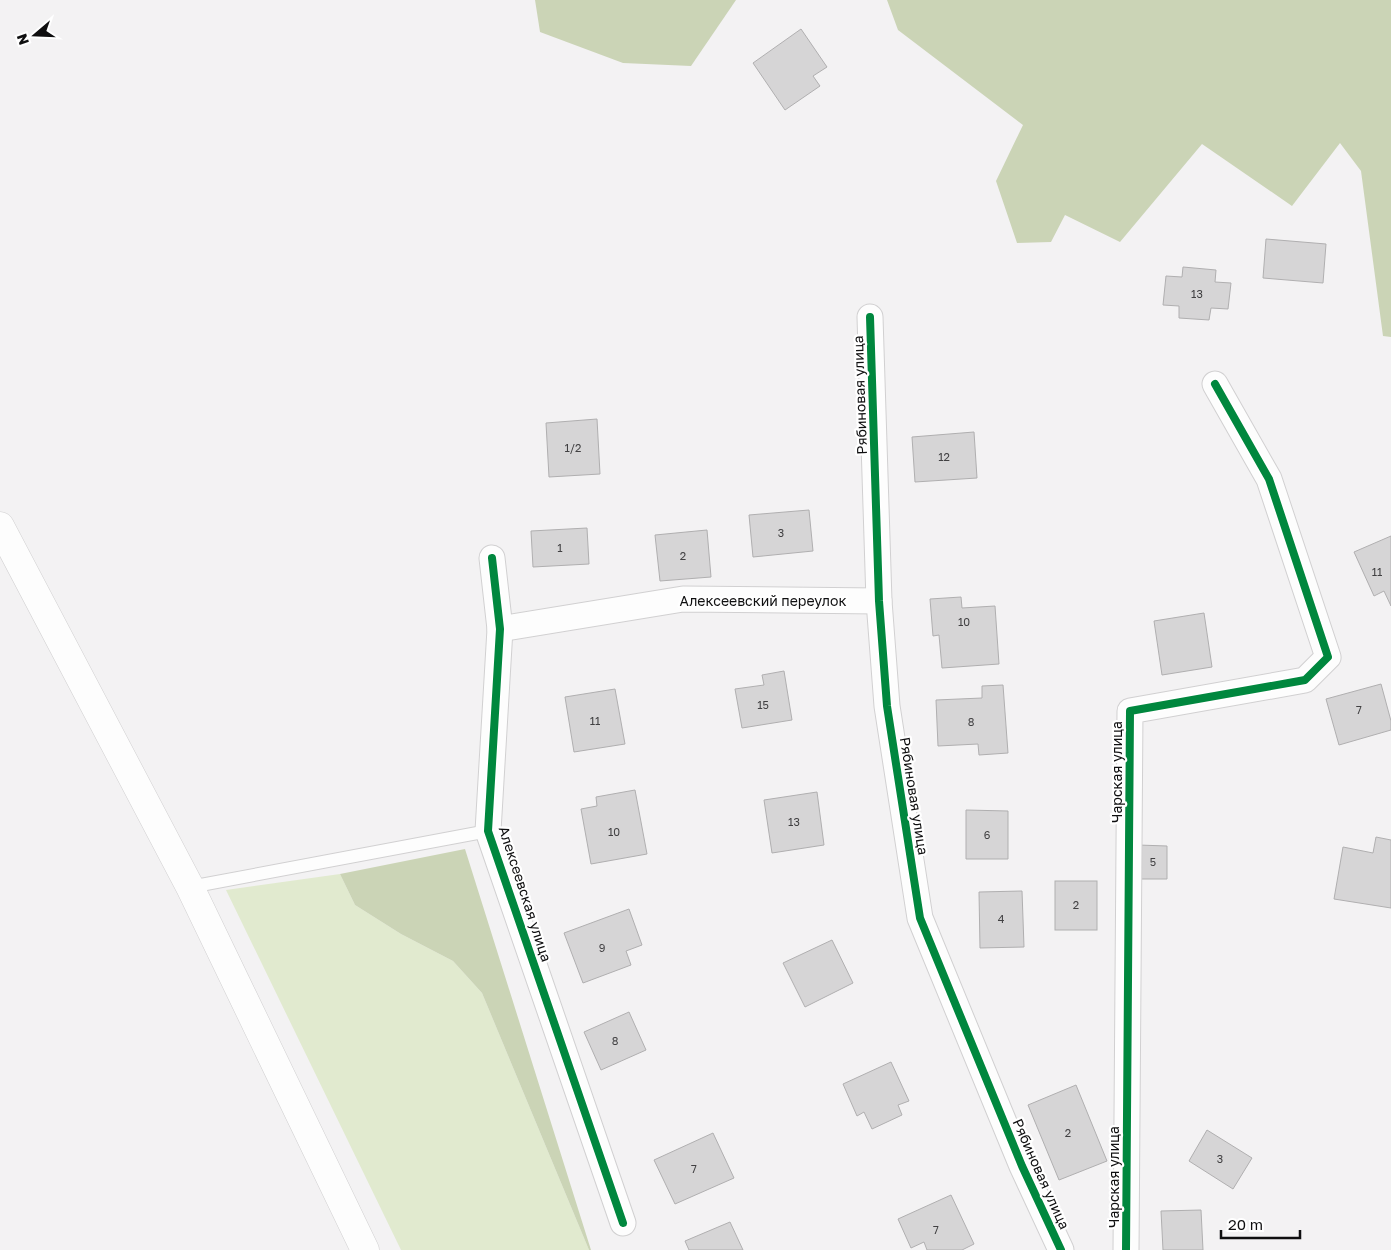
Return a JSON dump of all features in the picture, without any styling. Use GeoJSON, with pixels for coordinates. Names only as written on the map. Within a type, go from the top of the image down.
{"type":"FeatureCollection","features":[{"type":"Feature","properties":{"kind":"main road"},"geometry":{"type":"LineString","coordinates":[[0,526],[190,887],[365,1250]]}},
{"type":"Feature","properties":{"kind":"street","name":"Рябиновая улица"},"geometry":{"type":"LineString","coordinates":[[870,317],[878,602],[888,706],[920,918],[1022,1166],[1061,1250]]}},
{"type":"Feature","properties":{"kind":"street","name":"Чарская улица"},"geometry":{"type":"LineString","coordinates":[[1126,1250],[1130,712],[1305,680],[1328,657],[1269,480],[1215,384]]}},
{"type":"Feature","properties":{"kind":"street","name":"Алексеевская улица"},"geometry":{"type":"LineString","coordinates":[[492,558],[500,629],[488,831],[623,1223]]}},
{"type":"Feature","properties":{"kind":"street","name":"Алексеевский переулок"},"geometry":{"type":"LineString","coordinates":[[500,629],[683,599],[878,602]]}},
{"type":"Feature","properties":{"kind":"lane"},"geometry":{"type":"LineString","coordinates":[[190,887],[488,831]]}},
{"type":"Feature","properties":{"kind":"green space"},"geometry":{"type":"Polygon","coordinates":[[[535,0],[736,0],[691,66],[623,63],[540,32],[535,0]]]}},
{"type":"Feature","properties":{"kind":"green space"},"geometry":{"type":"Polygon","coordinates":[[[887,0],[1391,0],[1391,337],[1383,336],[1361,171],[1340,143],[1292,206],[1202,144],[1120,242],[1065,215],[1051,242],[1017,243],[996,181],[1023,125],[898,30],[887,0]]]}},
{"type":"Feature","properties":{"kind":"green space"},"geometry":{"type":"Polygon","coordinates":[[[465,849],[591,1250],[589,1250],[482,993],[453,961],[401,934],[355,905],[340,874],[465,849]]]}},
{"type":"Feature","properties":{"kind":"green space"},"geometry":{"type":"Polygon","coordinates":[[[340,874],[355,905],[401,934],[453,961],[482,993],[589,1250],[401,1250],[226,890],[340,874]]]}},
{"type":"Feature","properties":{"kind":"building"},"geometry":{"type":"Polygon","coordinates":[[[801,29],[827,67],[813,76],[820,86],[785,110],[753,63],[801,29]]]}},
{"type":"Feature","properties":{"kind":"building"},"geometry":{"type":"Polygon","coordinates":[[[1266,239],[1326,244],[1323,283],[1263,278],[1266,239]]]}},
{"type":"Feature","properties":{"kind":"building"},"geometry":{"type":"Polygon","coordinates":[[[1183,267],[1216,270],[1215,282],[1231,283],[1228,309],[1211,308],[1209,320],[1179,318],[1179,306],[1163,305],[1166,276],[1182,277],[1183,267]]]}},
{"type":"Feature","properties":{"kind":"building"},"geometry":{"type":"Polygon","coordinates":[[[597,419],[600,474],[549,477],[546,423],[597,419]]]}},
{"type":"Feature","properties":{"kind":"building"},"geometry":{"type":"Polygon","coordinates":[[[974,432],[977,478],[915,482],[912,437],[974,432]]]}},
{"type":"Feature","properties":{"kind":"building"},"geometry":{"type":"Polygon","coordinates":[[[809,510],[813,551],[753,557],[749,515],[809,510]]]}},
{"type":"Feature","properties":{"kind":"building"},"geometry":{"type":"Polygon","coordinates":[[[587,528],[589,564],[533,567],[531,531],[587,528]]]}},
{"type":"Feature","properties":{"kind":"building"},"geometry":{"type":"Polygon","coordinates":[[[707,530],[711,577],[660,581],[655,535],[707,530]]]}},
{"type":"Feature","properties":{"kind":"building"},"geometry":{"type":"Polygon","coordinates":[[[1391,536],[1391,606],[1384,591],[1374,596],[1354,552],[1391,536]]]}},
{"type":"Feature","properties":{"kind":"building"},"geometry":{"type":"Polygon","coordinates":[[[961,597],[962,608],[995,606],[999,664],[942,668],[939,635],[933,636],[930,599],[961,597]]]}},
{"type":"Feature","properties":{"kind":"building"},"geometry":{"type":"Polygon","coordinates":[[[1204,613],[1212,667],[1162,675],[1154,621],[1204,613]]]}},
{"type":"Feature","properties":{"kind":"building"},"geometry":{"type":"Polygon","coordinates":[[[784,671],[792,720],[742,728],[735,689],[764,685],[762,675],[784,671]]]}},
{"type":"Feature","properties":{"kind":"building"},"geometry":{"type":"Polygon","coordinates":[[[1381,684],[1391,721],[1391,730],[1339,745],[1326,699],[1381,684]]]}},
{"type":"Feature","properties":{"kind":"building"},"geometry":{"type":"Polygon","coordinates":[[[1003,685],[1008,753],[979,755],[978,744],[938,746],[936,700],[982,698],[982,686],[1003,685]]]}},
{"type":"Feature","properties":{"kind":"building"},"geometry":{"type":"Polygon","coordinates":[[[615,689],[625,744],[574,752],[565,697],[615,689]]]}},
{"type":"Feature","properties":{"kind":"building"},"geometry":{"type":"Polygon","coordinates":[[[635,790],[647,854],[591,864],[581,809],[597,806],[596,797],[635,790]]]}},
{"type":"Feature","properties":{"kind":"building"},"geometry":{"type":"Polygon","coordinates":[[[817,792],[824,845],[772,853],[764,800],[817,792]]]}},
{"type":"Feature","properties":{"kind":"building"},"geometry":{"type":"Polygon","coordinates":[[[966,810],[1008,811],[1008,859],[966,859],[966,810]]]}},
{"type":"Feature","properties":{"kind":"building"},"geometry":{"type":"Polygon","coordinates":[[[1376,837],[1391,840],[1391,908],[1334,899],[1343,847],[1373,853],[1376,837]]]}},
{"type":"Feature","properties":{"kind":"building"},"geometry":{"type":"Polygon","coordinates":[[[1138,845],[1167,846],[1167,879],[1138,879],[1138,845]]]}},
{"type":"Feature","properties":{"kind":"building"},"geometry":{"type":"Polygon","coordinates":[[[1055,881],[1097,881],[1097,930],[1055,930],[1055,881]]]}},
{"type":"Feature","properties":{"kind":"building"},"geometry":{"type":"Polygon","coordinates":[[[1022,891],[1024,947],[980,948],[979,892],[1022,891]]]}},
{"type":"Feature","properties":{"kind":"building"},"geometry":{"type":"Polygon","coordinates":[[[629,909],[642,945],[626,951],[631,965],[583,983],[564,933],[629,909]]]}},
{"type":"Feature","properties":{"kind":"building"},"geometry":{"type":"Polygon","coordinates":[[[832,940],[853,983],[805,1007],[783,963],[832,940]]]}},
{"type":"Feature","properties":{"kind":"building"},"geometry":{"type":"Polygon","coordinates":[[[629,1012],[646,1050],[601,1070],[584,1032],[629,1012]]]}},
{"type":"Feature","properties":{"kind":"building"},"geometry":{"type":"Polygon","coordinates":[[[891,1062],[909,1101],[898,1105],[902,1115],[872,1129],[864,1112],[857,1116],[843,1084],[891,1062]]]}},
{"type":"Feature","properties":{"kind":"building"},"geometry":{"type":"Polygon","coordinates":[[[1076,1085],[1107,1161],[1059,1180],[1028,1105],[1076,1085]]]}},
{"type":"Feature","properties":{"kind":"building"},"geometry":{"type":"Polygon","coordinates":[[[1207,1130],[1252,1158],[1233,1189],[1189,1161],[1207,1130]]]}},
{"type":"Feature","properties":{"kind":"building"},"geometry":{"type":"Polygon","coordinates":[[[713,1133],[734,1178],[675,1204],[654,1160],[713,1133]]]}},
{"type":"Feature","properties":{"kind":"building"},"geometry":{"type":"Polygon","coordinates":[[[951,1195],[974,1244],[962,1250],[927,1250],[924,1242],[911,1248],[898,1219],[951,1195]]]}},
{"type":"Feature","properties":{"kind":"building"},"geometry":{"type":"Polygon","coordinates":[[[1201,1210],[1203,1250],[1163,1250],[1161,1211],[1201,1210]]]}},
{"type":"Feature","properties":{"kind":"building"},"geometry":{"type":"Polygon","coordinates":[[[730,1222],[743,1250],[689,1250],[685,1241],[730,1222]]]}},
{"type":"Feature","properties":{"kind":"cycle path"},"geometry":{"type":"LineString","coordinates":[[870,317],[879,601],[887,706],[920,918],[1022,1166],[1061,1250]]}},
{"type":"Feature","properties":{"kind":"cycle path"},"geometry":{"type":"LineString","coordinates":[[1126,1250],[1130,711],[1305,680],[1328,657],[1269,479],[1215,384]]}},
{"type":"Feature","properties":{"kind":"cycle path"},"geometry":{"type":"LineString","coordinates":[[492,558],[500,629],[488,831],[623,1223]]}}]}
